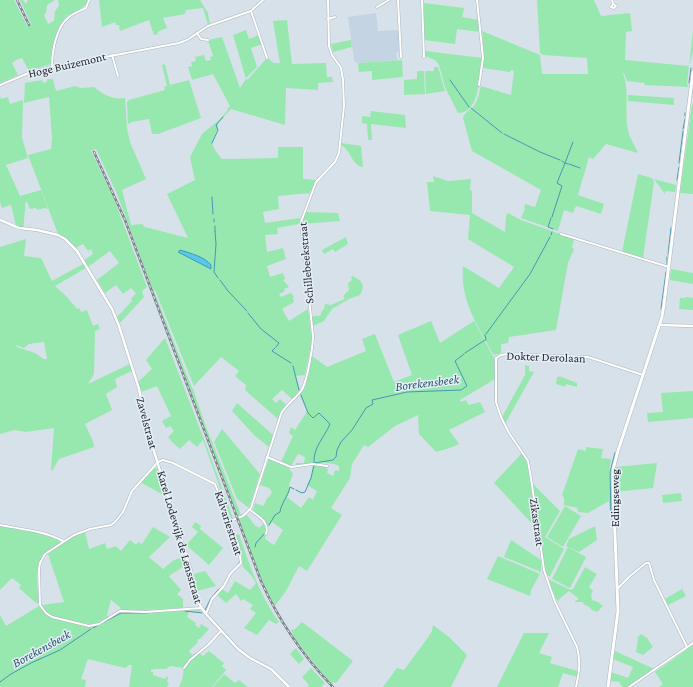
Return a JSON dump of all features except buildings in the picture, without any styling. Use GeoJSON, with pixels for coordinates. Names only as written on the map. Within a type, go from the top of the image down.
{"type":"FeatureCollection","features":[{"type":"Feature","properties":{"kind":"main road","name":"Edingseweg"},"geometry":{"type":"LineString","coordinates":[[608,687],[611,656],[618,622],[612,481],[615,462],[659,325],[664,304],[693,72]]}},
{"type":"Feature","properties":{"kind":"street"},"geometry":{"type":"LineString","coordinates":[[52,67],[61,26],[70,16],[86,8],[89,0]]}},
{"type":"Feature","properties":{"kind":"street","name":"Hoge Buizemont"},"geometry":{"type":"LineString","coordinates":[[0,85],[31,72],[52,67],[179,43],[208,26],[251,11],[263,0]]}},
{"type":"Feature","properties":{"kind":"street","name":"Schillebeekstraat"},"geometry":{"type":"LineString","coordinates":[[250,510],[281,414],[303,388],[312,346],[313,336],[301,222],[316,182],[336,159],[339,153],[344,106],[341,68],[330,50],[328,0]]}},
{"type":"Feature","properties":{"kind":"street"},"geometry":{"type":"LineString","coordinates":[[377,7],[389,0]]}},
{"type":"Feature","properties":{"kind":"street"},"geometry":{"type":"LineString","coordinates":[[398,0],[402,57]]}},
{"type":"Feature","properties":{"kind":"street"},"geometry":{"type":"LineString","coordinates":[[422,0],[424,57]]}},
{"type":"Feature","properties":{"kind":"street"},"geometry":{"type":"LineString","coordinates":[[477,0],[483,58],[479,85]]}},
{"type":"Feature","properties":{"kind":"street"},"geometry":{"type":"LineString","coordinates":[[612,0],[613,4]]}},
{"type":"Feature","properties":{"kind":"street"},"geometry":{"type":"LineString","coordinates":[[251,11],[267,58]]}},
{"type":"Feature","properties":{"kind":"street"},"geometry":{"type":"LineString","coordinates":[[328,19],[335,17]]}},
{"type":"Feature","properties":{"kind":"street"},"geometry":{"type":"LineString","coordinates":[[197,33],[201,40],[208,40]]}},
{"type":"Feature","properties":{"kind":"street","name":"Hoge Buizemont"},"geometry":{"type":"LineString","coordinates":[[112,55],[118,76]]}},
{"type":"Feature","properties":{"kind":"street","name":"Zavelstraat"},"geometry":{"type":"LineString","coordinates":[[0,220],[19,228],[37,230],[58,235],[65,239],[77,251],[116,317],[139,389],[148,432],[158,462],[136,486],[128,498],[121,516],[115,522],[82,532],[63,541],[45,554],[40,563],[39,569],[40,605],[49,616],[89,626],[99,624],[120,611],[145,612],[201,608]]}},
{"type":"Feature","properties":{"kind":"street"},"geometry":{"type":"LineString","coordinates":[[561,234],[669,267]]}},
{"type":"Feature","properties":{"kind":"street"},"geometry":{"type":"LineString","coordinates":[[659,325],[693,326]]}},
{"type":"Feature","properties":{"kind":"street","name":"Dokter Derolaan"},"geometry":{"type":"LineString","coordinates":[[496,358],[507,354],[586,357],[643,375]]}},
{"type":"Feature","properties":{"kind":"street","name":"Zikastraat"},"geometry":{"type":"LineString","coordinates":[[496,358],[496,402],[509,433],[528,461],[544,571],[555,602],[578,647],[580,655],[580,669],[576,687]]}},
{"type":"Feature","properties":{"kind":"street"},"geometry":{"type":"LineString","coordinates":[[267,457],[291,467],[313,464],[327,466]]}},
{"type":"Feature","properties":{"kind":"street","name":"Kalvariestraat"},"geometry":{"type":"LineString","coordinates":[[158,462],[163,460],[173,463],[216,484],[240,551],[241,563],[230,574],[224,586],[212,599],[205,613]]}},
{"type":"Feature","properties":{"kind":"street","name":"Karel Lodewijk de Lensstraat"},"geometry":{"type":"LineString","coordinates":[[158,462],[191,571],[196,598],[201,608],[221,631],[244,653],[271,669],[289,687]]}},
{"type":"Feature","properties":{"kind":"street"},"geometry":{"type":"LineString","coordinates":[[230,521],[243,516],[250,510],[264,522],[267,530],[266,534]]}},
{"type":"Feature","properties":{"kind":"street"},"geometry":{"type":"LineString","coordinates":[[0,525],[50,535],[63,541]]}},
{"type":"Feature","properties":{"kind":"street"},"geometry":{"type":"LineString","coordinates":[[617,589],[630,576],[648,563],[654,580],[687,647]]}},
{"type":"Feature","properties":{"kind":"street"},"geometry":{"type":"LineString","coordinates":[[184,668],[190,660],[208,645],[221,631]]}},
{"type":"Feature","properties":{"kind":"street"},"geometry":{"type":"LineString","coordinates":[[629,687],[693,643]]}},
{"type":"Feature","properties":{"kind":"shaded area"},"geometry":{"type":"Polygon","coordinates":[[[376,13],[378,31],[399,30],[400,50],[396,54],[397,60],[356,63],[354,60],[348,17],[376,13]]]}},
{"type":"Feature","properties":{"kind":"green space"},"geometry":{"type":"Polygon","coordinates":[[[0,0],[14,0],[27,26],[31,24],[20,0],[23,0],[26,4],[28,0],[55,0],[47,5],[46,13],[44,15],[48,24],[54,21],[55,11],[59,6],[58,0],[88,0],[84,6],[67,16],[61,24],[55,41],[51,64],[29,71],[22,58],[16,60],[12,63],[18,75],[0,83],[0,0]]]}},
{"type":"Feature","properties":{"kind":"green space"},"geometry":{"type":"Polygon","coordinates":[[[99,0],[200,0],[208,13],[210,24],[208,25],[203,8],[186,10],[185,14],[163,18],[167,28],[157,32],[158,34],[154,35],[149,20],[120,31],[119,25],[116,25],[115,22],[102,27],[99,0]]]}},
{"type":"Feature","properties":{"kind":"green space"},"geometry":{"type":"Polygon","coordinates":[[[537,0],[594,0],[601,16],[630,13],[632,31],[626,32],[625,60],[689,66],[687,84],[689,87],[645,85],[644,83],[627,81],[623,73],[627,94],[628,130],[638,153],[606,144],[593,159],[589,157],[578,195],[604,204],[601,214],[576,206],[573,213],[564,210],[558,231],[521,218],[525,209],[525,204],[535,207],[541,190],[472,151],[463,118],[474,106],[481,86],[511,95],[514,71],[511,70],[510,72],[483,68],[484,57],[482,31],[540,55],[542,74],[588,74],[587,58],[543,55],[540,53],[537,0]]]}},
{"type":"Feature","properties":{"kind":"green space"},"geometry":{"type":"Polygon","coordinates":[[[424,3],[464,8],[462,17],[479,20],[480,32],[457,29],[455,44],[424,40],[424,3]]]}},
{"type":"Feature","properties":{"kind":"green space"},"geometry":{"type":"Polygon","coordinates":[[[287,20],[292,64],[326,63],[327,77],[332,77],[333,82],[318,83],[318,90],[286,88],[285,125],[231,109],[218,123],[213,142],[214,149],[222,159],[278,158],[278,147],[303,147],[303,179],[316,180],[310,193],[278,196],[279,209],[263,212],[265,223],[300,218],[299,224],[277,228],[278,234],[265,235],[267,252],[283,248],[286,259],[267,266],[270,277],[283,273],[285,279],[283,280],[289,287],[284,289],[285,291],[279,294],[281,297],[291,293],[294,297],[294,302],[282,309],[289,321],[308,309],[312,340],[305,375],[296,376],[300,390],[292,399],[282,390],[272,399],[276,403],[280,399],[286,405],[281,411],[278,419],[245,390],[246,385],[235,376],[239,371],[221,357],[194,386],[155,290],[154,291],[241,515],[237,517],[117,194],[96,149],[91,151],[114,199],[147,287],[142,291],[144,297],[120,323],[117,317],[132,301],[131,299],[136,293],[131,288],[123,294],[116,285],[105,293],[97,280],[119,263],[110,251],[88,267],[84,260],[93,254],[91,249],[88,251],[83,244],[76,248],[66,238],[58,234],[28,155],[51,149],[52,138],[49,97],[24,103],[25,83],[42,80],[43,83],[47,82],[47,79],[53,79],[56,91],[75,86],[81,88],[94,87],[108,96],[125,98],[127,128],[130,142],[146,179],[122,190],[131,225],[142,224],[145,227],[188,238],[167,194],[195,180],[190,157],[202,134],[219,120],[230,106],[213,74],[192,80],[188,67],[192,66],[191,62],[196,61],[195,57],[204,55],[206,61],[211,60],[210,57],[213,56],[208,40],[222,37],[240,88],[246,79],[233,35],[246,30],[249,39],[259,35],[262,44],[251,48],[257,67],[246,78],[247,80],[267,58],[274,63],[280,63],[273,21],[287,20]]]}},
{"type":"Feature","properties":{"kind":"green space"},"geometry":{"type":"Polygon","coordinates":[[[693,31],[693,52],[689,66],[693,31]]]}},
{"type":"Feature","properties":{"kind":"green space"},"geometry":{"type":"Polygon","coordinates":[[[351,40],[352,47],[333,52],[331,44],[351,40]]]}},
{"type":"Feature","properties":{"kind":"green space"},"geometry":{"type":"Polygon","coordinates":[[[425,51],[482,58],[478,92],[471,107],[465,112],[458,113],[445,87],[439,65],[435,60],[425,56],[425,51]]]}},
{"type":"Feature","properties":{"kind":"green space"},"geometry":{"type":"Polygon","coordinates":[[[402,60],[403,77],[372,80],[372,71],[359,72],[358,63],[402,60]]]}},
{"type":"Feature","properties":{"kind":"green space"},"geometry":{"type":"Polygon","coordinates":[[[165,64],[170,85],[189,80],[201,118],[158,134],[152,134],[149,119],[128,124],[127,102],[129,100],[165,90],[164,87],[167,86],[162,65],[165,64]]]}},
{"type":"Feature","properties":{"kind":"green space"},"geometry":{"type":"Polygon","coordinates":[[[434,67],[438,67],[445,91],[426,94],[425,71],[434,71],[434,67]]]}},
{"type":"Feature","properties":{"kind":"green space"},"geometry":{"type":"Polygon","coordinates":[[[417,71],[424,71],[425,94],[404,95],[404,80],[417,79],[417,71]]]}},
{"type":"Feature","properties":{"kind":"green space"},"geometry":{"type":"Polygon","coordinates":[[[0,95],[1,99],[8,97],[10,104],[23,100],[22,138],[28,158],[6,165],[20,196],[41,190],[48,209],[30,209],[27,202],[25,203],[24,228],[16,226],[11,205],[2,208],[0,202],[0,95]]]}},
{"type":"Feature","properties":{"kind":"green space"},"geometry":{"type":"Polygon","coordinates":[[[628,95],[674,98],[674,105],[628,101],[628,95]]]}},
{"type":"Feature","properties":{"kind":"green space"},"geometry":{"type":"Polygon","coordinates":[[[693,104],[693,194],[680,193],[693,104]]]}},
{"type":"Feature","properties":{"kind":"green space"},"geometry":{"type":"Polygon","coordinates":[[[371,111],[405,115],[406,128],[371,124],[372,140],[368,140],[367,124],[362,123],[362,116],[370,117],[371,111]]]}},
{"type":"Feature","properties":{"kind":"green space"},"geometry":{"type":"Polygon","coordinates":[[[341,143],[361,146],[363,167],[356,164],[341,143]]]}},
{"type":"Feature","properties":{"kind":"green space"},"geometry":{"type":"Polygon","coordinates":[[[638,174],[652,178],[654,182],[643,258],[622,252],[638,174]]]}},
{"type":"Feature","properties":{"kind":"green space"},"geometry":{"type":"Polygon","coordinates":[[[433,176],[448,181],[471,179],[470,190],[472,191],[472,213],[505,232],[506,216],[508,213],[521,220],[574,239],[572,248],[574,249],[568,263],[556,330],[509,337],[508,343],[501,344],[501,353],[495,355],[493,354],[471,312],[467,301],[464,290],[463,266],[499,288],[514,267],[468,239],[470,215],[430,211],[427,182],[434,182],[433,176]]]}},
{"type":"Feature","properties":{"kind":"green space"},"geometry":{"type":"Polygon","coordinates":[[[654,179],[676,185],[675,192],[665,191],[665,194],[654,179]]]}},
{"type":"Feature","properties":{"kind":"green space"},"geometry":{"type":"Polygon","coordinates":[[[305,212],[338,213],[340,221],[302,224],[305,212]]]}},
{"type":"Feature","properties":{"kind":"green space"},"geometry":{"type":"Polygon","coordinates":[[[346,237],[348,244],[335,252],[333,249],[324,254],[322,250],[346,237]]]}},
{"type":"Feature","properties":{"kind":"green space"},"geometry":{"type":"Polygon","coordinates":[[[26,239],[24,256],[41,258],[52,281],[83,264],[86,268],[55,286],[77,309],[79,308],[81,312],[87,310],[93,326],[98,324],[100,329],[95,331],[94,374],[88,384],[130,364],[132,371],[115,379],[117,387],[106,394],[112,410],[85,424],[93,441],[94,447],[59,459],[52,471],[54,428],[26,432],[15,430],[0,434],[0,247],[26,239]],[[44,342],[29,344],[24,348],[16,345],[17,347],[47,359],[44,342]]]}},
{"type":"Feature","properties":{"kind":"green space"},"geometry":{"type":"Polygon","coordinates":[[[671,269],[693,273],[693,284],[670,280],[671,269]]]}},
{"type":"Feature","properties":{"kind":"green space"},"geometry":{"type":"Polygon","coordinates":[[[352,276],[362,283],[363,288],[360,295],[349,299],[332,309],[324,321],[313,326],[312,318],[314,316],[321,315],[325,304],[331,305],[345,299],[343,296],[349,290],[348,283],[352,280],[352,276]]]}},
{"type":"Feature","properties":{"kind":"green space"},"geometry":{"type":"Polygon","coordinates":[[[680,298],[693,298],[693,310],[679,309],[680,298]]]}},
{"type":"Feature","properties":{"kind":"green space"},"geometry":{"type":"Polygon","coordinates":[[[431,321],[440,343],[474,321],[494,358],[495,379],[460,400],[461,402],[466,400],[469,405],[480,402],[485,412],[449,430],[459,444],[436,452],[419,434],[418,415],[395,426],[368,447],[364,445],[352,464],[350,478],[331,508],[342,515],[307,571],[299,566],[286,591],[275,606],[264,585],[238,520],[247,515],[256,527],[257,526],[259,528],[264,523],[266,529],[265,539],[274,545],[283,530],[272,522],[268,527],[265,521],[253,510],[255,503],[263,506],[272,492],[269,488],[260,485],[269,459],[287,466],[293,474],[289,485],[290,492],[287,497],[301,508],[309,497],[313,500],[317,491],[307,485],[311,477],[313,465],[325,466],[328,470],[327,473],[333,476],[335,470],[339,471],[339,466],[329,463],[295,466],[296,463],[304,463],[305,457],[298,454],[291,466],[281,462],[293,436],[289,433],[291,427],[295,430],[307,410],[300,396],[305,387],[312,356],[327,367],[366,351],[362,339],[375,334],[394,382],[412,375],[398,335],[431,321]]]}},
{"type":"Feature","properties":{"kind":"green space"},"geometry":{"type":"Polygon","coordinates":[[[165,338],[233,518],[231,519],[203,440],[197,447],[189,440],[180,449],[168,437],[174,431],[170,426],[166,428],[162,421],[171,416],[157,386],[141,392],[138,382],[152,369],[146,360],[165,338]]]}},
{"type":"Feature","properties":{"kind":"green space"},"geometry":{"type":"Polygon","coordinates":[[[525,365],[529,366],[529,371],[534,372],[505,424],[502,417],[525,375],[525,365]]]}},
{"type":"Feature","properties":{"kind":"green space"},"geometry":{"type":"Polygon","coordinates":[[[559,376],[577,383],[577,387],[566,384],[565,387],[556,384],[557,377],[559,376]]]}},
{"type":"Feature","properties":{"kind":"green space"},"geometry":{"type":"Polygon","coordinates":[[[693,391],[693,418],[648,422],[647,413],[663,412],[661,393],[693,391]]]}},
{"type":"Feature","properties":{"kind":"green space"},"geometry":{"type":"Polygon","coordinates":[[[237,403],[273,435],[269,447],[255,436],[232,411],[237,403]]]}},
{"type":"Feature","properties":{"kind":"green space"},"geometry":{"type":"Polygon","coordinates":[[[222,429],[260,474],[249,508],[237,499],[214,442],[222,429]]]}},
{"type":"Feature","properties":{"kind":"green space"},"geometry":{"type":"Polygon","coordinates":[[[586,447],[603,449],[601,458],[611,459],[609,473],[609,501],[588,513],[578,512],[577,508],[564,505],[564,498],[562,495],[578,449],[586,451],[586,447]]]}},
{"type":"Feature","properties":{"kind":"green space"},"geometry":{"type":"Polygon","coordinates":[[[615,451],[611,478],[612,521],[609,505],[609,486],[611,466],[615,451]]]}},
{"type":"Feature","properties":{"kind":"green space"},"geometry":{"type":"Polygon","coordinates":[[[522,453],[529,469],[535,501],[538,530],[494,483],[522,453]]]}},
{"type":"Feature","properties":{"kind":"green space"},"geometry":{"type":"Polygon","coordinates":[[[657,463],[653,488],[615,492],[614,476],[616,467],[657,463]]]}},
{"type":"Feature","properties":{"kind":"green space"},"geometry":{"type":"Polygon","coordinates":[[[155,468],[159,469],[167,497],[140,482],[155,468]]]}},
{"type":"Feature","properties":{"kind":"green space"},"geometry":{"type":"Polygon","coordinates":[[[533,484],[560,511],[545,537],[564,549],[550,576],[547,576],[544,566],[533,484]]]}},
{"type":"Feature","properties":{"kind":"green space"},"geometry":{"type":"Polygon","coordinates":[[[681,493],[682,501],[663,503],[662,495],[681,493]]]}},
{"type":"Feature","properties":{"kind":"green space"},"geometry":{"type":"Polygon","coordinates":[[[565,506],[581,516],[563,547],[547,537],[565,506]]]}},
{"type":"Feature","properties":{"kind":"green space"},"geometry":{"type":"Polygon","coordinates":[[[195,522],[201,526],[200,529],[223,548],[209,565],[186,545],[198,532],[192,527],[195,522]]]}},
{"type":"Feature","properties":{"kind":"green space"},"geometry":{"type":"Polygon","coordinates":[[[0,526],[38,533],[60,540],[60,543],[44,556],[38,568],[39,603],[36,603],[19,588],[21,585],[12,578],[0,590],[0,526]]]}},
{"type":"Feature","properties":{"kind":"green space"},"geometry":{"type":"Polygon","coordinates":[[[595,526],[597,540],[579,552],[566,546],[569,539],[595,526]]]}},
{"type":"Feature","properties":{"kind":"green space"},"geometry":{"type":"Polygon","coordinates":[[[153,527],[170,537],[149,557],[163,569],[174,560],[181,558],[183,564],[187,563],[169,576],[181,590],[177,594],[183,599],[183,608],[121,610],[120,607],[111,600],[107,615],[108,617],[98,623],[88,625],[52,616],[46,612],[42,605],[64,602],[48,554],[71,538],[85,532],[89,549],[105,543],[107,549],[116,546],[121,551],[130,540],[136,545],[138,542],[142,544],[153,527]]]}},
{"type":"Feature","properties":{"kind":"green space"},"geometry":{"type":"Polygon","coordinates":[[[239,534],[251,568],[266,602],[279,622],[276,624],[269,620],[257,635],[244,628],[256,613],[250,609],[253,605],[243,599],[241,601],[236,594],[226,603],[216,594],[222,589],[228,593],[235,581],[250,590],[256,583],[243,567],[241,551],[236,535],[239,534]]]}},
{"type":"Feature","properties":{"kind":"green space"},"geometry":{"type":"Polygon","coordinates":[[[511,540],[541,560],[541,572],[504,557],[511,540]]]}},
{"type":"Feature","properties":{"kind":"green space"},"geometry":{"type":"Polygon","coordinates":[[[568,547],[586,557],[570,588],[552,579],[568,547]]]}},
{"type":"Feature","properties":{"kind":"green space"},"geometry":{"type":"Polygon","coordinates":[[[498,556],[540,574],[531,590],[530,596],[487,579],[498,556]]]}},
{"type":"Feature","properties":{"kind":"green space"},"geometry":{"type":"Polygon","coordinates":[[[585,567],[597,574],[589,587],[593,591],[591,594],[592,600],[603,606],[597,612],[582,602],[575,602],[579,599],[569,591],[557,601],[549,581],[550,580],[571,590],[585,567]]]}},
{"type":"Feature","properties":{"kind":"green space"},"geometry":{"type":"Polygon","coordinates":[[[205,571],[216,586],[197,591],[194,574],[205,571]]]}},
{"type":"Feature","properties":{"kind":"green space"},"geometry":{"type":"Polygon","coordinates":[[[682,589],[686,596],[668,605],[665,599],[682,589]]]}},
{"type":"Feature","properties":{"kind":"green space"},"geometry":{"type":"Polygon","coordinates":[[[39,606],[45,614],[52,618],[89,627],[100,625],[122,612],[144,613],[200,610],[201,612],[189,612],[187,617],[196,623],[195,625],[199,628],[201,624],[209,629],[201,638],[197,640],[198,642],[189,651],[192,655],[198,652],[203,656],[209,651],[224,663],[222,666],[226,670],[212,687],[179,687],[184,668],[170,666],[166,669],[151,670],[153,675],[165,679],[167,676],[168,677],[167,682],[169,683],[167,687],[129,687],[132,665],[125,668],[88,659],[81,679],[86,680],[85,687],[0,687],[0,615],[6,626],[39,606]]]}},
{"type":"Feature","properties":{"kind":"green space"},"geometry":{"type":"Polygon","coordinates":[[[302,622],[353,661],[336,683],[333,682],[332,684],[326,678],[292,635],[291,630],[294,630],[302,622]]]}},
{"type":"Feature","properties":{"kind":"green space"},"geometry":{"type":"Polygon","coordinates":[[[433,625],[449,637],[467,655],[451,687],[383,687],[397,668],[404,670],[429,636],[433,625]]]}},
{"type":"Feature","properties":{"kind":"green space"},"geometry":{"type":"Polygon","coordinates":[[[524,633],[549,633],[539,653],[552,657],[550,663],[578,671],[577,677],[563,673],[558,687],[497,687],[524,633]]]}},
{"type":"Feature","properties":{"kind":"green space"},"geometry":{"type":"Polygon","coordinates":[[[641,634],[647,638],[653,647],[643,655],[636,652],[637,638],[641,634]]]}},
{"type":"Feature","properties":{"kind":"green space"},"geometry":{"type":"Polygon","coordinates":[[[693,645],[693,687],[659,687],[663,684],[655,672],[693,645]]]}},
{"type":"Feature","properties":{"kind":"green space"},"geometry":{"type":"Polygon","coordinates":[[[296,648],[304,659],[299,664],[290,654],[296,648]]]}},
{"type":"Feature","properties":{"kind":"green space"},"geometry":{"type":"Polygon","coordinates":[[[615,651],[654,669],[628,687],[622,687],[620,682],[611,681],[611,672],[628,678],[633,667],[613,659],[615,651]]]}},
{"type":"Feature","properties":{"kind":"green space"},"geometry":{"type":"Polygon","coordinates":[[[311,668],[325,683],[321,687],[307,687],[309,685],[302,677],[311,668]]]}},
{"type":"Feature","properties":{"kind":"green space"},"geometry":{"type":"Polygon","coordinates":[[[224,674],[235,683],[239,680],[248,687],[213,687],[224,674]]]}},
{"type":"Feature","properties":{"kind":"water"},"geometry":{"type":"Polygon","coordinates":[[[180,250],[205,260],[211,265],[211,269],[178,252],[180,250]]]}},
{"type":"Feature","properties":{"kind":"waterway"},"geometry":{"type":"LineString","coordinates":[[689,83],[691,68]]}},
{"type":"Feature","properties":{"kind":"waterway","name":"Borekensbeek"},"geometry":{"type":"LineString","coordinates":[[450,80],[469,107]]}},
{"type":"Feature","properties":{"kind":"waterway","name":"Borekensbeek"},"geometry":{"type":"LineString","coordinates":[[471,108],[502,133]]}},
{"type":"Feature","properties":{"kind":"waterway"},"geometry":{"type":"LineString","coordinates":[[212,143],[218,130],[216,125],[223,117]]}},
{"type":"Feature","properties":{"kind":"waterway"},"geometry":{"type":"LineString","coordinates":[[683,129],[685,119]]}},
{"type":"Feature","properties":{"kind":"waterway"},"geometry":{"type":"LineString","coordinates":[[679,163],[683,131]]}},
{"type":"Feature","properties":{"kind":"waterway","name":"Borekensbeek"},"geometry":{"type":"LineString","coordinates":[[504,134],[560,160]]}},
{"type":"Feature","properties":{"kind":"waterway"},"geometry":{"type":"LineString","coordinates":[[568,164],[565,163],[573,142]]}},
{"type":"Feature","properties":{"kind":"waterway","name":"Borekensbeek"},"geometry":{"type":"LineString","coordinates":[[552,217],[562,186],[557,183],[565,163],[562,161]]}},
{"type":"Feature","properties":{"kind":"waterway"},"geometry":{"type":"LineString","coordinates":[[569,164],[580,168]]}},
{"type":"Feature","properties":{"kind":"waterway"},"geometry":{"type":"LineString","coordinates":[[677,180],[679,167]]}},
{"type":"Feature","properties":{"kind":"waterway"},"geometry":{"type":"LineString","coordinates":[[212,197],[213,214]]}},
{"type":"Feature","properties":{"kind":"waterway","name":"Borekensbeek"},"geometry":{"type":"LineString","coordinates":[[551,218],[548,227],[553,229]]}},
{"type":"Feature","properties":{"kind":"waterway"},"geometry":{"type":"LineString","coordinates":[[215,226],[215,231]]}},
{"type":"Feature","properties":{"kind":"waterway"},"geometry":{"type":"LineString","coordinates":[[668,255],[671,228]]}},
{"type":"Feature","properties":{"kind":"waterway"},"geometry":{"type":"LineString","coordinates":[[215,231],[216,244],[214,272],[218,278]]}},
{"type":"Feature","properties":{"kind":"waterway","name":"Borekensbeek"},"geometry":{"type":"LineString","coordinates":[[486,334],[530,274],[550,237]]}},
{"type":"Feature","properties":{"kind":"waterway"},"geometry":{"type":"LineString","coordinates":[[667,257],[667,265]]}},
{"type":"Feature","properties":{"kind":"waterway"},"geometry":{"type":"LineString","coordinates":[[661,309],[666,272]]}},
{"type":"Feature","properties":{"kind":"waterway"},"geometry":{"type":"LineString","coordinates":[[220,280],[247,311]]}},
{"type":"Feature","properties":{"kind":"waterway"},"geometry":{"type":"LineString","coordinates":[[248,313],[261,329],[279,343],[276,347]]}},
{"type":"Feature","properties":{"kind":"waterway","name":"Borekensbeek"},"geometry":{"type":"LineString","coordinates":[[485,335],[486,340]]}},
{"type":"Feature","properties":{"kind":"waterway","name":"Borekensbeek"},"geometry":{"type":"LineString","coordinates":[[465,353],[485,340]]}},
{"type":"Feature","properties":{"kind":"waterway"},"geometry":{"type":"LineString","coordinates":[[275,348],[272,351],[291,363]]}},
{"type":"Feature","properties":{"kind":"waterway","name":"Borekensbeek"},"geometry":{"type":"LineString","coordinates":[[314,463],[333,460],[336,457],[337,450],[341,442],[352,430],[366,408],[373,404],[372,400],[407,392],[461,390],[467,386],[455,361],[464,354]]}},
{"type":"Feature","properties":{"kind":"waterway"},"geometry":{"type":"LineString","coordinates":[[293,366],[299,390]]}},
{"type":"Feature","properties":{"kind":"waterway"},"geometry":{"type":"LineString","coordinates":[[301,395],[308,413],[313,418],[319,413],[330,424],[317,447],[314,462]]}},
{"type":"Feature","properties":{"kind":"waterway"},"geometry":{"type":"LineString","coordinates":[[611,516],[610,472],[615,453]]}},
{"type":"Feature","properties":{"kind":"waterway","name":"Borekensbeek"},"geometry":{"type":"LineString","coordinates":[[296,490],[302,493],[305,492],[311,478],[314,465]]}},
{"type":"Feature","properties":{"kind":"waterway","name":"Borekensbeek"},"geometry":{"type":"LineString","coordinates":[[269,525],[275,515],[280,512],[290,487],[294,489]]}},
{"type":"Feature","properties":{"kind":"waterway","name":"Borekensbeek"},"geometry":{"type":"LineString","coordinates":[[255,547],[256,543],[264,534]]}},
{"type":"Feature","properties":{"kind":"waterway","name":"Borekensbeek"},"geometry":{"type":"LineString","coordinates":[[238,565],[240,561]]}},
{"type":"Feature","properties":{"kind":"waterway","name":"Borekensbeek"},"geometry":{"type":"LineString","coordinates":[[205,610],[211,598],[219,589]]}},
{"type":"Feature","properties":{"kind":"waterway","name":"Borekensbeek"},"geometry":{"type":"LineString","coordinates":[[185,611],[202,613]]}},
{"type":"Feature","properties":{"kind":"waterway","name":"Borekensbeek"},"geometry":{"type":"LineString","coordinates":[[145,613],[152,612]]}},
{"type":"Feature","properties":{"kind":"waterway","name":"Borekensbeek"},"geometry":{"type":"LineString","coordinates":[[93,628],[121,613],[144,613]]}},
{"type":"Feature","properties":{"kind":"waterway","name":"Borekensbeek"},"geometry":{"type":"LineString","coordinates":[[0,682],[31,663],[60,650],[91,629]]}},
{"type":"Feature","properties":{"kind":"railway"},"geometry":{"type":"LineString","coordinates":[[17,0],[29,25]]}},
{"type":"Feature","properties":{"kind":"railway"},"geometry":{"type":"LineString","coordinates":[[94,152],[125,220],[261,581],[292,637],[333,687]]}}]}
